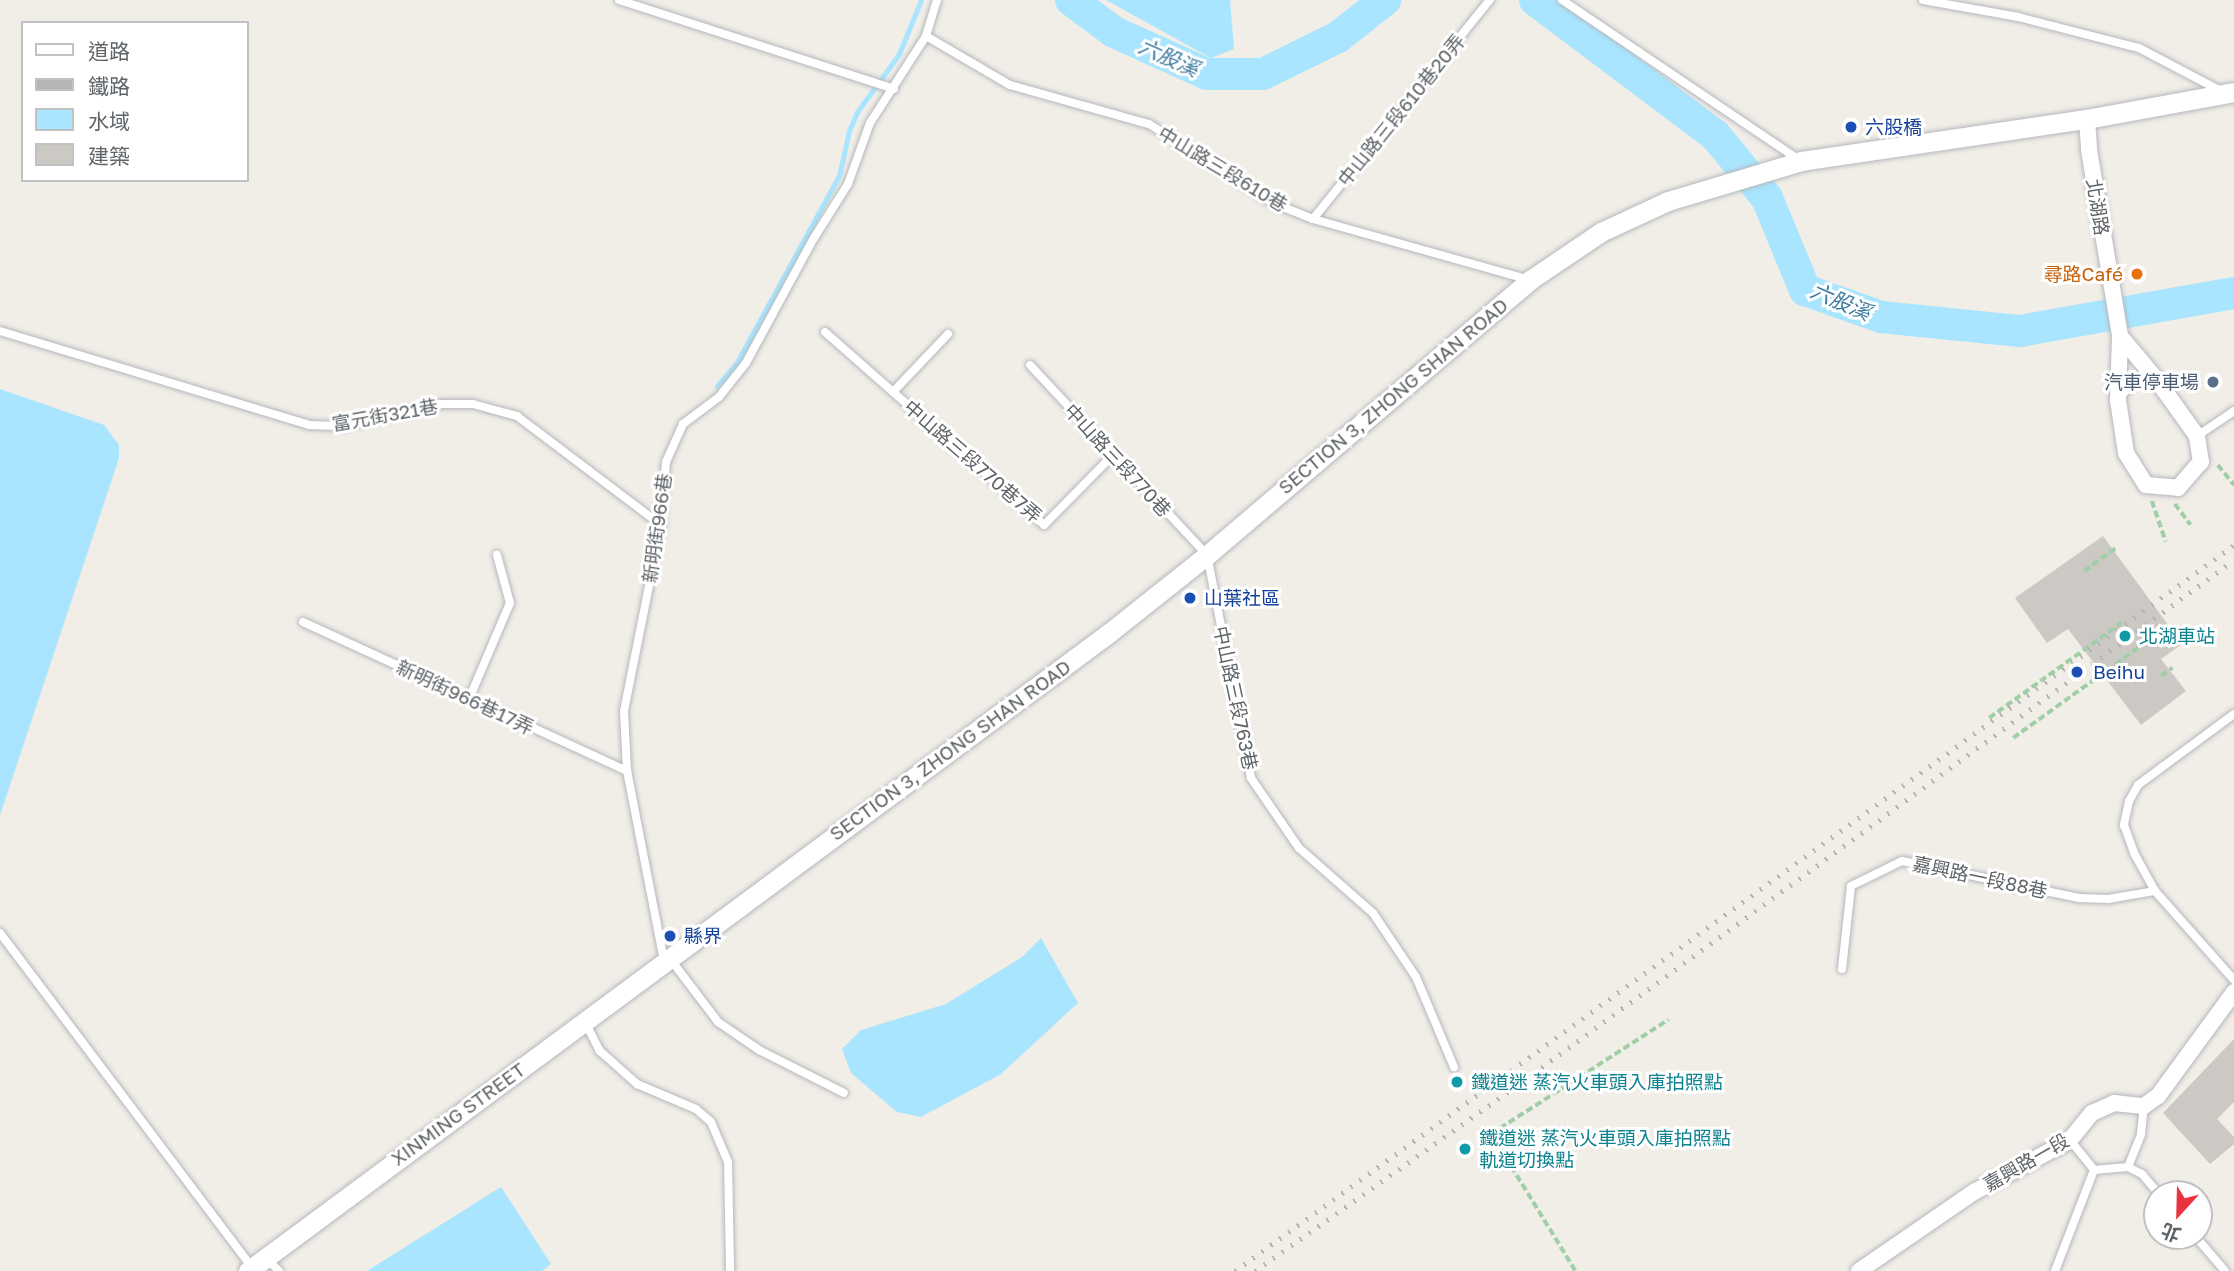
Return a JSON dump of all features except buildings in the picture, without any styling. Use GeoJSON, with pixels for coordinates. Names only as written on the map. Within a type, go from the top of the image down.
{"type":"FeatureCollection","features":[{"type":"Feature","properties":{"kind":"street","name":"SECTION 3, ZHONG SHAN ROAD"},"geometry":{"type":"LineString","coordinates":[[667,959],[1109,633],[1207,555],[1530,280],[1601,232],[1668,201],[1801,161],[2087,119],[2229,92]]}},
{"type":"Feature","properties":{"kind":"street","name":"北湖路"},"geometry":{"type":"LineString","coordinates":[[2087,119],[2089,150],[2120,337],[2118,400],[2126,453],[2146,485]]}},
{"type":"Feature","properties":{"kind":"street"},"geometry":{"type":"LineString","coordinates":[[2120,337],[2156,379],[2197,436],[2201,462],[2178,488],[2146,485]]}},
{"type":"Feature","properties":{"kind":"street","name":"XINMING STREET"},"geometry":{"type":"LineString","coordinates":[[255,1265],[667,959]]}},
{"type":"Feature","properties":{"kind":"street"},"geometry":{"type":"LineString","coordinates":[[2144,1106],[2158,1096],[2234,992]]}},
{"type":"Feature","properties":{"kind":"street","name":"嘉興路一段"},"geometry":{"type":"LineString","coordinates":[[1859,1271],[1974,1192],[2070,1140],[2092,1113],[2114,1103],[2144,1106]]}},
{"type":"Feature","properties":{"kind":"lane"},"geometry":{"type":"LineString","coordinates":[[619,0],[894,89]]}},
{"type":"Feature","properties":{"kind":"lane","name":"新明街966巷"},"geometry":{"type":"LineString","coordinates":[[667,959],[626,771],[624,710],[661,525],[666,462],[683,424],[719,397],[746,363],[814,238],[848,184],[870,123],[926,36],[937,0]]}},
{"type":"Feature","properties":{"kind":"lane","name":"中山路三段610巷20弄"},"geometry":{"type":"LineString","coordinates":[[1313,219],[1490,0]]}},
{"type":"Feature","properties":{"kind":"lane"},"geometry":{"type":"LineString","coordinates":[[1562,0],[1801,161]]}},
{"type":"Feature","properties":{"kind":"lane"},"geometry":{"type":"LineString","coordinates":[[1923,0],[2018,16],[2139,48],[2229,92]]}},
{"type":"Feature","properties":{"kind":"lane","name":"中山路三段610巷"},"geometry":{"type":"LineString","coordinates":[[926,36],[1010,85],[1149,124],[1273,203],[1313,219],[1530,280]]}},
{"type":"Feature","properties":{"kind":"lane","name":"富元街321巷"},"geometry":{"type":"LineString","coordinates":[[0,331],[309,425],[344,426],[440,404],[473,404],[517,416],[661,525]]}},
{"type":"Feature","properties":{"kind":"lane","name":"中山路三段770巷7弄"},"geometry":{"type":"LineString","coordinates":[[825,332],[1044,525],[1112,456]]}},
{"type":"Feature","properties":{"kind":"lane","name":"中山路三段770巷7弄"},"geometry":{"type":"LineString","coordinates":[[893,392],[948,334]]}},
{"type":"Feature","properties":{"kind":"lane","name":"中山路三段770巷"},"geometry":{"type":"LineString","coordinates":[[1030,365],[1207,555]]}},
{"type":"Feature","properties":{"kind":"lane"},"geometry":{"type":"LineString","coordinates":[[2118,400],[2135,378],[2156,379]]}},
{"type":"Feature","properties":{"kind":"lane"},"geometry":{"type":"LineString","coordinates":[[2197,436],[2234,411]]}},
{"type":"Feature","properties":{"kind":"lane"},"geometry":{"type":"LineString","coordinates":[[469,699],[510,603],[497,555]]}},
{"type":"Feature","properties":{"kind":"lane","name":"中山路三段763巷"},"geometry":{"type":"LineString","coordinates":[[1207,555],[1251,778],[1298,848],[1373,913],[1416,977],[1454,1067]]}},
{"type":"Feature","properties":{"kind":"lane","name":"新明街966巷17弄"},"geometry":{"type":"LineString","coordinates":[[303,622],[626,771]]}},
{"type":"Feature","properties":{"kind":"lane"},"geometry":{"type":"LineString","coordinates":[[2234,714],[2138,785],[2129,801],[2124,825],[2134,853],[2155,891],[2234,980]]}},
{"type":"Feature","properties":{"kind":"lane","name":"嘉興路一段88巷"},"geometry":{"type":"LineString","coordinates":[[1842,968],[1851,886],[1902,861],[2079,898],[2109,900],[2155,891]]}},
{"type":"Feature","properties":{"kind":"lane"},"geometry":{"type":"LineString","coordinates":[[0,933],[255,1265],[279,1271]]}},
{"type":"Feature","properties":{"kind":"lane"},"geometry":{"type":"LineString","coordinates":[[667,959],[718,1022],[759,1050],[844,1093]]}},
{"type":"Feature","properties":{"kind":"lane"},"geometry":{"type":"LineString","coordinates":[[584,1021],[600,1051],[637,1084],[696,1109],[711,1122],[728,1162],[730,1271]]}},
{"type":"Feature","properties":{"kind":"lane"},"geometry":{"type":"LineString","coordinates":[[2128,1167],[2141,1134],[2144,1106]]}},
{"type":"Feature","properties":{"kind":"lane"},"geometry":{"type":"LineString","coordinates":[[2070,1140],[2094,1170]]}},
{"type":"Feature","properties":{"kind":"lane"},"geometry":{"type":"LineString","coordinates":[[2094,1170],[2128,1167],[2147,1180]]}},
{"type":"Feature","properties":{"kind":"lane"},"geometry":{"type":"LineString","coordinates":[[2055,1271],[2094,1170]]}},
{"type":"Feature","properties":{"kind":"lane"},"geometry":{"type":"LineString","coordinates":[[2207,1250],[2225,1271]]}},
{"type":"Feature","properties":{"kind":"path"},"geometry":{"type":"LineString","coordinates":[[2146,485],[2166,542]]}},
{"type":"Feature","properties":{"kind":"path"},"geometry":{"type":"LineString","coordinates":[[2084,571],[2116,548]]}},
{"type":"Feature","properties":{"kind":"path"},"geometry":{"type":"LineString","coordinates":[[1989,718],[2121,623]]}},
{"type":"Feature","properties":{"kind":"path"},"geometry":{"type":"LineString","coordinates":[[2013,738],[2139,647]]}},
{"type":"Feature","properties":{"kind":"path"},"geometry":{"type":"LineString","coordinates":[[2161,676],[2172,668]]}},
{"type":"Feature","properties":{"kind":"path"},"geometry":{"type":"LineString","coordinates":[[1575,1271],[1491,1133],[1668,1020]]}},
{"type":"Feature","properties":{"kind":"water"},"geometry":{"type":"Polygon","coordinates":[[[1106,0],[1230,0],[1234,49],[1211,58],[1106,0]]]}},
{"type":"Feature","properties":{"kind":"water"},"geometry":{"type":"Polygon","coordinates":[[[0,389],[104,425],[119,445],[119,458],[0,815],[0,389]]]}},
{"type":"Feature","properties":{"kind":"water"},"geometry":{"type":"Polygon","coordinates":[[[1041,938],[1078,1003],[1001,1074],[921,1117],[897,1112],[851,1073],[842,1049],[861,1030],[946,1004],[1022,957],[1041,938]]]}},
{"type":"Feature","properties":{"kind":"water"},"geometry":{"type":"Polygon","coordinates":[[[501,1187],[551,1264],[542,1271],[367,1271],[501,1187]]]}},
{"type":"Feature","properties":{"kind":"waterway"},"geometry":{"type":"LineString","coordinates":[[717,386],[737,362],[839,176],[849,131],[857,112],[899,54],[921,0]]}},
{"type":"Feature","properties":{"kind":"waterway","name":"六股溪"},"geometry":{"type":"LineString","coordinates":[[1071,0],[1114,32],[1207,74],[1263,74],[1338,37],[1385,0]]}},
{"type":"Feature","properties":{"kind":"waterway","name":"六股溪"},"geometry":{"type":"LineString","coordinates":[[1535,0],[1715,135],[1767,198],[1805,290],[1881,317],[2020,331],[2234,293]]}},
{"type":"Feature","properties":{"kind":"railway"},"geometry":{"type":"LineString","coordinates":[[1235,1271],[2234,545]]}},
{"type":"Feature","properties":{"kind":"railway"},"geometry":{"type":"LineString","coordinates":[[1255,1271],[1515,1087],[2234,560]]}},
{"type":"Feature","properties":{"kind":"place","name":"六股橋"},"geometry":{"type":"Point","coordinates":[1851,127]}},
{"type":"Feature","properties":{"kind":"place","name":"尋路Café"},"geometry":{"type":"Point","coordinates":[2137,274]}},
{"type":"Feature","properties":{"kind":"place","name":"汽車停車場"},"geometry":{"type":"Point","coordinates":[2213,382]}},
{"type":"Feature","properties":{"kind":"place","name":"山葉社區"},"geometry":{"type":"Point","coordinates":[1190,598]}},
{"type":"Feature","properties":{"kind":"place","name":"北湖車站"},"geometry":{"type":"Point","coordinates":[2125,636]}},
{"type":"Feature","properties":{"kind":"place","name":"Beihu"},"geometry":{"type":"Point","coordinates":[2077,672]}},
{"type":"Feature","properties":{"kind":"place","name":"縣界"},"geometry":{"type":"Point","coordinates":[670,936]}},
{"type":"Feature","properties":{"kind":"place","name":"鐵道迷 蒸汽火車頭入庫拍照點"},"geometry":{"type":"Point","coordinates":[1457,1082]}},
{"type":"Feature","properties":{"kind":"place","name":"鐵道迷 蒸汽火車頭入庫拍照點 軌道切換點"},"geometry":{"type":"Point","coordinates":[1465,1149]}}]}
